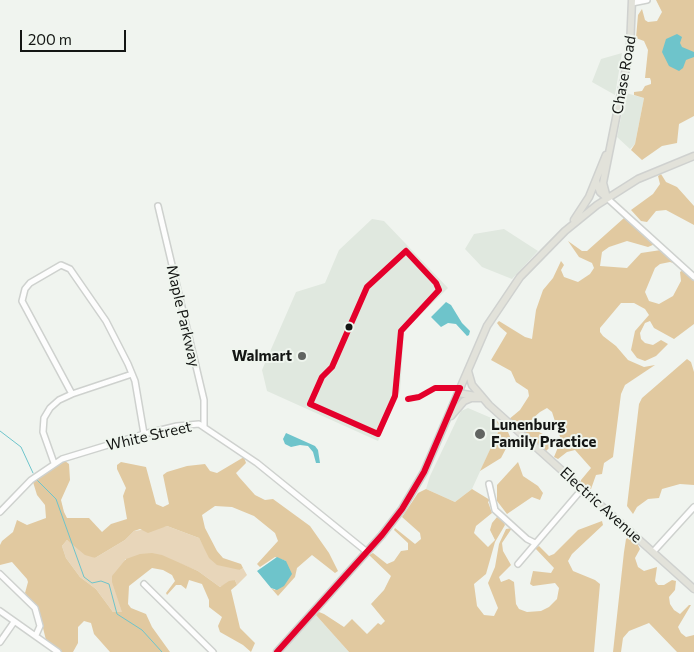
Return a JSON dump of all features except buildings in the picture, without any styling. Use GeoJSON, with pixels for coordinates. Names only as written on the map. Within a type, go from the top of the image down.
{"type":"FeatureCollection","features":[{"type":"Feature","properties":{"kind":"main road","name":"Chase Road"},"geometry":{"type":"LineString","coordinates":[[607,198],[603,184],[630,48],[632,1]]}},
{"type":"Feature","properties":{"kind":"main road","name":"Chase Road"},"geometry":{"type":"LineString","coordinates":[[565,230],[589,197],[610,150]]}},
{"type":"Feature","properties":{"kind":"main road"},"geometry":{"type":"LineString","coordinates":[[277,652],[402,510],[420,480],[487,326],[506,295],[527,268],[565,230],[607,198],[638,179],[694,156]]}},
{"type":"Feature","properties":{"kind":"main road"},"geometry":{"type":"LineString","coordinates":[[596,181],[600,192],[607,198]]}},
{"type":"Feature","properties":{"kind":"main road"},"geometry":{"type":"LineString","coordinates":[[443,428],[464,401],[480,395],[470,380],[468,371]]}},
{"type":"Feature","properties":{"kind":"main road","name":"Electric Avenue"},"geometry":{"type":"LineString","coordinates":[[459,391],[480,395],[694,589]]}},
{"type":"Feature","properties":{"kind":"street"},"geometry":{"type":"LineString","coordinates":[[632,1],[647,0]]}},
{"type":"Feature","properties":{"kind":"street"},"geometry":{"type":"LineString","coordinates":[[607,198],[694,277]]}},
{"type":"Feature","properties":{"kind":"street","name":"Maple Parkway"},"geometry":{"type":"LineString","coordinates":[[158,206],[202,392],[205,408],[204,426]]}},
{"type":"Feature","properties":{"kind":"street"},"geometry":{"type":"LineString","coordinates":[[72,394],[22,300],[24,290],[30,283],[63,265],[70,269],[106,321],[132,374],[144,434]]}},
{"type":"Feature","properties":{"kind":"street"},"geometry":{"type":"LineString","coordinates":[[54,463],[44,439],[44,418],[54,403],[72,394],[132,374]]}},
{"type":"Feature","properties":{"kind":"street","name":"White Street"},"geometry":{"type":"LineString","coordinates":[[0,512],[31,480],[54,463],[73,455],[144,434],[188,424],[204,426],[271,474],[367,552]]}},
{"type":"Feature","properties":{"kind":"street"},"geometry":{"type":"LineString","coordinates":[[489,484],[495,510],[527,539],[535,543]]}},
{"type":"Feature","properties":{"kind":"street"},"geometry":{"type":"LineString","coordinates":[[518,564],[583,488]]}},
{"type":"Feature","properties":{"kind":"street"},"geometry":{"type":"LineString","coordinates":[[653,552],[694,507]]}},
{"type":"Feature","properties":{"kind":"street"},"geometry":{"type":"LineString","coordinates":[[1,570],[36,611],[40,627],[36,635]]}},
{"type":"Feature","properties":{"kind":"street"},"geometry":{"type":"LineString","coordinates":[[144,584],[213,652]]}},
{"type":"Feature","properties":{"kind":"street"},"geometry":{"type":"LineString","coordinates":[[0,611],[58,652]]}},
{"type":"Feature","properties":{"kind":"street"},"geometry":{"type":"LineString","coordinates":[[0,642],[14,622]]}},
{"type":"Feature","properties":{"kind":"shaded area"},"geometry":{"type":"Polygon","coordinates":[[[656,0],[694,0],[694,116],[679,124],[677,143],[662,146],[642,160],[631,150],[635,144],[644,98],[634,95],[634,92],[642,91],[645,86],[651,84],[651,81],[650,78],[645,78],[648,50],[644,41],[636,38],[638,15],[642,9],[645,20],[648,22],[657,21],[662,12],[656,0]]]}},
{"type":"Feature","properties":{"kind":"shaded area"},"geometry":{"type":"Polygon","coordinates":[[[622,53],[615,95],[592,82],[601,59],[622,53]]]}},
{"type":"Feature","properties":{"kind":"shaded area"},"geometry":{"type":"Polygon","coordinates":[[[626,93],[644,98],[635,144],[630,149],[617,137],[626,93]]]}},
{"type":"Feature","properties":{"kind":"shaded area"},"geometry":{"type":"Polygon","coordinates":[[[661,174],[666,182],[677,187],[694,206],[694,225],[666,210],[656,211],[647,222],[641,221],[631,210],[653,194],[660,184],[658,176],[661,174]]]}},
{"type":"Feature","properties":{"kind":"shaded area"},"geometry":{"type":"Polygon","coordinates":[[[624,218],[655,244],[648,247],[627,241],[609,247],[602,252],[600,266],[627,268],[641,253],[661,250],[676,264],[670,262],[660,264],[655,268],[645,292],[649,301],[659,304],[673,296],[681,281],[680,272],[683,270],[694,280],[694,324],[674,339],[654,328],[650,321],[645,323],[640,333],[641,339],[645,343],[653,345],[661,340],[668,344],[656,356],[645,361],[637,358],[631,350],[635,331],[649,315],[645,309],[634,303],[621,303],[600,328],[603,336],[616,346],[628,360],[644,367],[655,365],[625,385],[621,394],[613,457],[604,463],[602,474],[596,475],[591,489],[581,484],[581,480],[591,468],[575,450],[567,452],[558,459],[554,457],[561,440],[552,412],[547,408],[540,412],[532,419],[530,427],[550,438],[553,444],[546,451],[543,451],[508,420],[520,410],[529,396],[528,390],[516,382],[511,371],[491,360],[507,333],[497,323],[499,321],[525,337],[532,339],[536,310],[543,290],[553,278],[561,261],[564,265],[561,270],[564,277],[578,282],[590,274],[594,268],[592,263],[579,257],[568,241],[582,251],[587,251],[624,218]]]}},
{"type":"Feature","properties":{"kind":"shaded area"},"geometry":{"type":"Polygon","coordinates":[[[372,219],[384,221],[448,288],[404,331],[400,391],[378,441],[267,391],[262,370],[296,292],[325,283],[339,250],[372,219]]]}},
{"type":"Feature","properties":{"kind":"shaded area"},"geometry":{"type":"Polygon","coordinates":[[[504,229],[538,251],[512,279],[482,267],[465,249],[474,234],[504,229]]]}},
{"type":"Feature","properties":{"kind":"shaded area"},"geometry":{"type":"Polygon","coordinates":[[[687,359],[691,362],[694,372],[694,485],[680,484],[662,489],[659,498],[648,499],[637,507],[633,514],[627,506],[639,404],[642,398],[687,359]]]}},
{"type":"Feature","properties":{"kind":"shaded area"},"geometry":{"type":"Polygon","coordinates":[[[468,408],[496,420],[500,428],[472,489],[455,502],[426,489],[430,476],[461,411],[468,408]]]}},
{"type":"Feature","properties":{"kind":"shaded area"},"geometry":{"type":"Polygon","coordinates":[[[496,420],[508,432],[511,439],[501,458],[480,471],[500,428],[496,420]]]}},
{"type":"Feature","properties":{"kind":"shaded area"},"geometry":{"type":"Polygon","coordinates":[[[244,457],[246,463],[236,473],[239,477],[255,495],[265,500],[273,499],[310,526],[329,553],[338,571],[335,573],[312,555],[297,568],[295,577],[278,596],[271,588],[275,590],[286,561],[275,557],[260,567],[257,564],[278,541],[275,533],[254,516],[232,507],[215,506],[202,515],[205,528],[217,551],[223,558],[241,564],[243,568],[240,570],[217,565],[209,558],[199,538],[167,526],[148,533],[140,529],[134,531],[125,540],[95,558],[85,555],[67,540],[62,546],[66,558],[80,577],[96,589],[113,612],[122,612],[112,582],[112,576],[126,559],[140,554],[152,553],[162,555],[198,571],[220,587],[229,581],[235,580],[237,585],[231,590],[240,628],[255,643],[251,652],[243,645],[220,632],[218,626],[222,617],[209,607],[209,600],[202,584],[189,580],[186,589],[181,585],[176,585],[167,595],[166,593],[175,581],[172,575],[163,570],[152,568],[129,586],[128,604],[131,608],[146,614],[152,627],[170,652],[110,652],[94,634],[91,623],[84,621],[78,627],[78,643],[73,652],[61,652],[46,640],[39,612],[25,593],[27,579],[12,562],[0,565],[0,545],[13,532],[17,520],[27,525],[46,518],[45,505],[37,495],[33,482],[52,467],[65,461],[69,464],[70,480],[61,500],[67,518],[89,518],[102,532],[111,524],[127,519],[123,496],[126,488],[117,469],[117,465],[121,462],[146,467],[156,504],[163,507],[169,504],[163,475],[167,472],[187,466],[205,464],[210,471],[217,473],[244,457]]]}},
{"type":"Feature","properties":{"kind":"shaded area"},"geometry":{"type":"Polygon","coordinates":[[[518,462],[523,476],[538,486],[543,493],[540,500],[532,497],[507,514],[497,501],[497,485],[518,462]]]}},
{"type":"Feature","properties":{"kind":"shaded area"},"geometry":{"type":"Polygon","coordinates":[[[426,489],[455,502],[472,489],[490,500],[488,502],[492,513],[476,526],[474,533],[488,547],[495,540],[490,530],[492,523],[497,517],[505,525],[495,542],[486,574],[474,584],[477,606],[484,615],[494,616],[498,608],[488,583],[495,567],[499,544],[506,529],[512,528],[502,543],[503,551],[511,565],[499,577],[501,582],[509,579],[514,582],[516,604],[519,609],[527,612],[541,611],[549,607],[557,599],[559,588],[555,583],[533,586],[530,584],[533,571],[551,573],[554,568],[535,548],[539,546],[549,556],[554,554],[578,530],[602,521],[603,525],[572,554],[568,561],[573,571],[600,584],[594,652],[349,652],[315,614],[319,612],[324,614],[344,627],[352,619],[367,634],[378,623],[381,625],[385,621],[371,604],[384,590],[391,576],[369,555],[373,553],[387,564],[394,561],[401,551],[408,550],[408,543],[394,530],[395,528],[415,544],[421,539],[420,533],[402,517],[418,493],[426,489]]]}},
{"type":"Feature","properties":{"kind":"shaded area"},"geometry":{"type":"Polygon","coordinates":[[[167,526],[199,538],[204,547],[240,570],[243,568],[247,575],[237,585],[235,580],[220,587],[198,571],[176,562],[125,559],[122,612],[113,612],[96,589],[80,577],[66,558],[62,546],[67,540],[95,558],[125,540],[134,531],[167,526]]]}},
{"type":"Feature","properties":{"kind":"shaded area"},"geometry":{"type":"Polygon","coordinates":[[[629,537],[637,543],[640,549],[635,558],[638,567],[644,571],[657,567],[655,581],[658,585],[664,585],[672,580],[676,581],[675,590],[669,597],[670,604],[674,610],[680,614],[691,605],[678,627],[686,637],[694,635],[694,652],[677,652],[649,623],[629,631],[623,638],[621,652],[613,652],[624,552],[626,539],[629,537]]]}},
{"type":"Feature","properties":{"kind":"shaded area"},"geometry":{"type":"Polygon","coordinates":[[[315,614],[349,652],[281,652],[315,614]]]}},
{"type":"Feature","properties":{"kind":"water"},"geometry":{"type":"Polygon","coordinates":[[[677,34],[682,37],[680,43],[682,47],[694,52],[694,57],[686,60],[683,68],[679,71],[669,66],[662,52],[666,39],[677,34]]]}},
{"type":"Feature","properties":{"kind":"water"},"geometry":{"type":"Polygon","coordinates":[[[446,302],[451,305],[462,323],[470,331],[469,335],[467,336],[456,324],[448,323],[441,327],[431,317],[446,302]]]}},
{"type":"Feature","properties":{"kind":"water"},"geometry":{"type":"Polygon","coordinates":[[[286,433],[315,446],[318,450],[320,463],[316,463],[313,452],[308,446],[291,447],[285,444],[283,439],[286,433]]]}},
{"type":"Feature","properties":{"kind":"water"},"geometry":{"type":"Polygon","coordinates":[[[277,557],[286,561],[292,574],[284,586],[277,590],[271,588],[257,571],[277,557]]]}},
{"type":"Feature","properties":{"kind":"waterway"},"geometry":{"type":"LineString","coordinates":[[0,431],[21,447],[33,473]]}},
{"type":"Feature","properties":{"kind":"waterway"},"geometry":{"type":"LineString","coordinates":[[37,480],[56,499],[84,577],[92,583],[101,581],[109,584],[117,614],[142,630],[162,652]]}},
{"type":"Feature","properties":{"kind":"transit line"},"geometry":{"type":"LineString","coordinates":[[406,251],[436,283],[439,290],[401,331],[395,396],[378,434],[310,404],[322,377],[332,367],[367,287],[406,251]]}},
{"type":"Feature","properties":{"kind":"transit line"},"geometry":{"type":"LineString","coordinates":[[277,652],[382,535],[402,509],[424,472],[460,388],[435,388],[419,397],[408,399]]}},
{"type":"Feature","properties":{"kind":"place","name":"Walmart"},"geometry":{"type":"Point","coordinates":[302,356]}},
{"type":"Feature","properties":{"kind":"place","name":"Lunenburg Family Practice"},"geometry":{"type":"Point","coordinates":[480,434]}}]}
